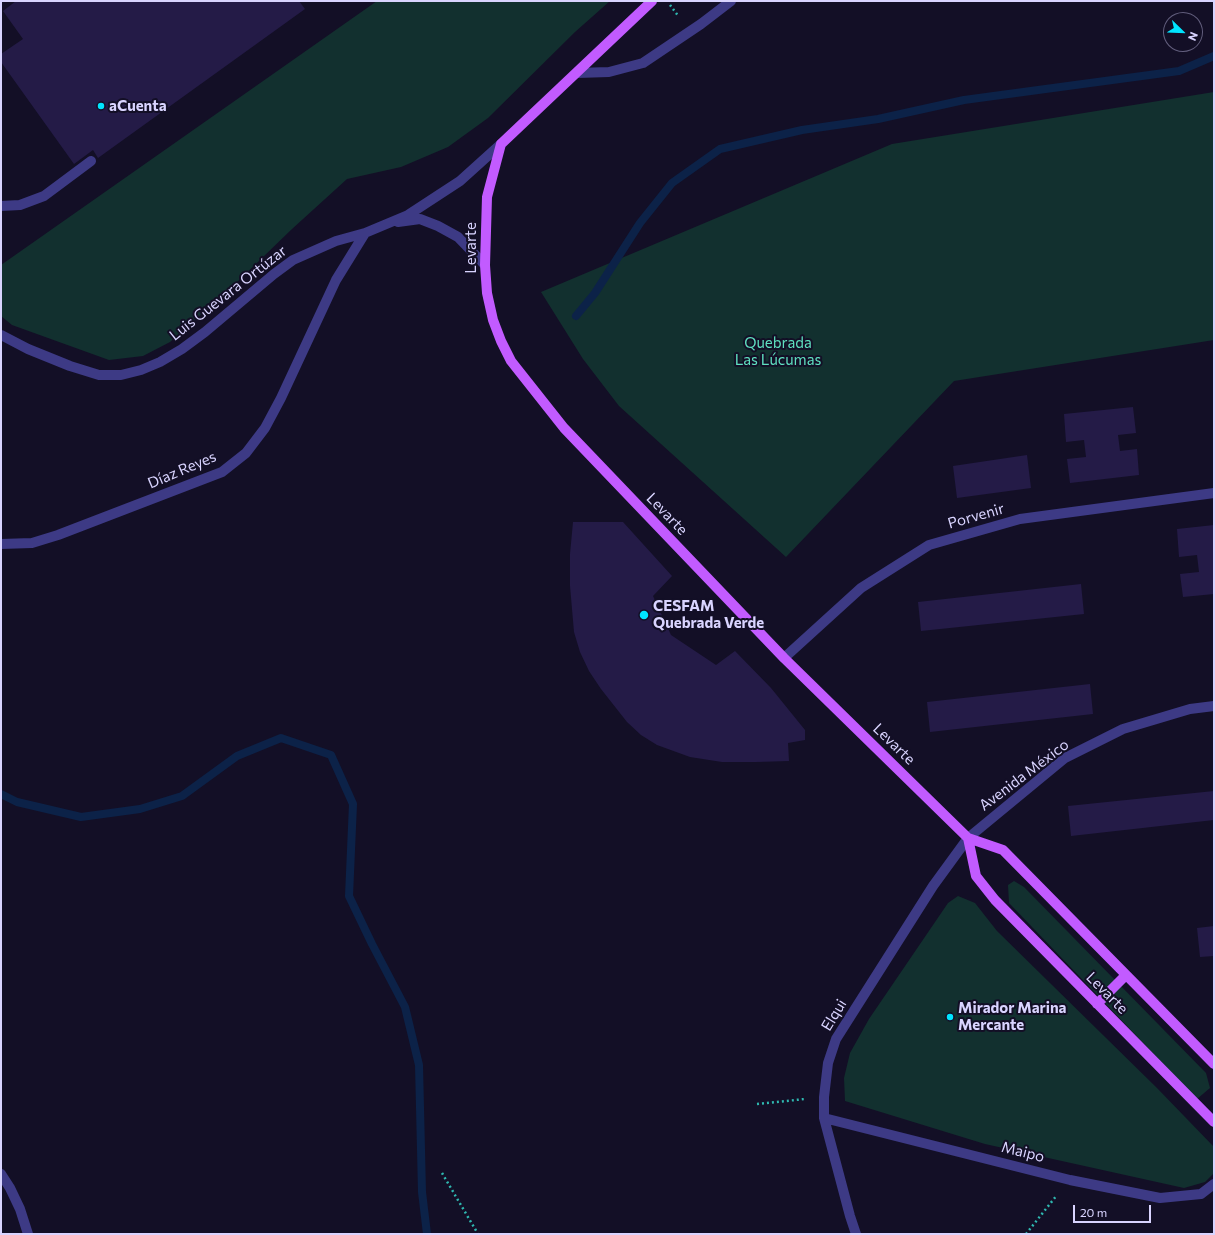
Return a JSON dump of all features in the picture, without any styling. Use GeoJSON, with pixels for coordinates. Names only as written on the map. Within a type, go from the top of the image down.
{"type":"FeatureCollection","features":[{"type":"Feature","properties":{"kind":"main road"},"geometry":{"type":"LineString","coordinates":[[501,144],[652,1]]}},
{"type":"Feature","properties":{"kind":"main road","name":"Levarte"},"geometry":{"type":"LineString","coordinates":[[501,144],[487,197],[485,265],[487,293],[493,320],[511,361],[564,428],[784,658],[968,838],[1003,850],[1214,1064]]}},
{"type":"Feature","properties":{"kind":"main road","name":"Levarte"},"geometry":{"type":"LineString","coordinates":[[968,838],[976,876],[995,900],[1214,1122]]}},
{"type":"Feature","properties":{"kind":"main road"},"geometry":{"type":"LineString","coordinates":[[1097,1004],[1126,975]]}},
{"type":"Feature","properties":{"kind":"street"},"geometry":{"type":"LineString","coordinates":[[577,73],[609,72],[643,63],[701,24],[731,1]]}},
{"type":"Feature","properties":{"kind":"street","name":"Luis Guevara Ortúzar"},"geometry":{"type":"LineString","coordinates":[[1,335],[28,349],[70,366],[99,375],[121,375],[141,370],[160,362],[205,332],[293,260],[336,241],[365,233],[408,215],[460,181],[501,144]]}},
{"type":"Feature","properties":{"kind":"street"},"geometry":{"type":"LineString","coordinates":[[1,206],[20,204],[44,196],[91,162]]}},
{"type":"Feature","properties":{"kind":"street"},"geometry":{"type":"LineString","coordinates":[[388,224],[420,219],[438,226],[458,237],[485,265]]}},
{"type":"Feature","properties":{"kind":"street","name":"Díaz Reyes"},"geometry":{"type":"LineString","coordinates":[[1,544],[32,543],[58,535],[222,472],[246,453],[265,428],[281,398],[336,280],[365,233]]}},
{"type":"Feature","properties":{"kind":"street","name":"Porvenir"},"geometry":{"type":"LineString","coordinates":[[784,658],[861,588],[929,545],[1020,518],[1214,493]]}},
{"type":"Feature","properties":{"kind":"street","name":"Avenida México"},"geometry":{"type":"LineString","coordinates":[[968,838],[1065,758],[1123,729],[1190,709],[1214,706]]}},
{"type":"Feature","properties":{"kind":"street","name":"Elqui"},"geometry":{"type":"LineString","coordinates":[[856,1234],[824,1118],[824,1097],[828,1063],[836,1039],[933,886],[968,838]]}},
{"type":"Feature","properties":{"kind":"street","name":"Maipo"},"geometry":{"type":"LineString","coordinates":[[824,1118],[1070,1180],[1160,1198],[1201,1194],[1214,1184]]}},
{"type":"Feature","properties":{"kind":"street"},"geometry":{"type":"LineString","coordinates":[[1,1174],[10,1188],[20,1209],[28,1234]]}},
{"type":"Feature","properties":{"kind":"path"},"geometry":{"type":"LineString","coordinates":[[757,1104],[824,1097]]}},
{"type":"Feature","properties":{"kind":"path"},"geometry":{"type":"LineString","coordinates":[[442,1173],[478,1234]]}},
{"type":"Feature","properties":{"kind":"path"},"geometry":{"type":"LineString","coordinates":[[1026,1234],[1070,1180]]}},
{"type":"Feature","properties":{"kind":"green space"},"geometry":{"type":"Polygon","coordinates":[[[377,1],[610,1],[575,32],[488,118],[448,147],[401,167],[347,179],[233,286],[170,342],[143,356],[109,360],[12,325],[1,316],[1,265],[377,1]]]}},
{"type":"Feature","properties":{"kind":"green space","name":"Quebrada Las Lúcumas"},"geometry":{"type":"Polygon","coordinates":[[[1214,92],[1214,340],[954,381],[786,557],[619,406],[583,359],[541,292],[892,144],[1214,92]]]}},
{"type":"Feature","properties":{"kind":"green space"},"geometry":{"type":"Polygon","coordinates":[[[1014,881],[1024,887],[1206,1073],[1210,1088],[1197,1099],[1009,903],[1008,885],[1014,881]]]}},
{"type":"Feature","properties":{"kind":"green space"},"geometry":{"type":"Polygon","coordinates":[[[958,896],[975,903],[997,931],[1157,1088],[1214,1147],[1214,1173],[1205,1182],[1184,1188],[985,1144],[845,1101],[844,1078],[850,1053],[869,1019],[948,903],[958,896]]]}},
{"type":"Feature","properties":{"kind":"building","name":"aCuenta"},"geometry":{"type":"Polygon","coordinates":[[[16,1],[299,1],[305,9],[98,158],[93,150],[74,164],[1,62],[1,54],[23,39],[3,11],[16,1]]]}},
{"type":"Feature","properties":{"kind":"building"},"geometry":{"type":"Polygon","coordinates":[[[1133,407],[1136,433],[1118,435],[1120,451],[1137,449],[1139,475],[1070,483],[1067,459],[1086,457],[1084,440],[1066,442],[1064,414],[1133,407]]]}},
{"type":"Feature","properties":{"kind":"building"},"geometry":{"type":"Polygon","coordinates":[[[1027,455],[1031,488],[957,498],[953,466],[1027,455]]]}},
{"type":"Feature","properties":{"kind":"building","name":"CESFAM Quebrada Verde"},"geometry":{"type":"Polygon","coordinates":[[[573,522],[623,522],[672,576],[653,596],[671,635],[716,665],[735,651],[771,688],[805,730],[805,740],[788,743],[789,761],[722,762],[690,757],[657,745],[641,735],[627,722],[589,671],[580,652],[574,632],[570,586],[570,554],[573,522]]]}},
{"type":"Feature","properties":{"kind":"building"},"geometry":{"type":"Polygon","coordinates":[[[1214,525],[1214,594],[1183,597],[1180,574],[1199,572],[1197,555],[1179,557],[1177,529],[1214,525]]]}},
{"type":"Feature","properties":{"kind":"building"},"geometry":{"type":"Polygon","coordinates":[[[1081,584],[1084,614],[921,631],[918,602],[1081,584]]]}},
{"type":"Feature","properties":{"kind":"building"},"geometry":{"type":"Polygon","coordinates":[[[1090,684],[1093,714],[930,732],[927,702],[1090,684]]]}},
{"type":"Feature","properties":{"kind":"building"},"geometry":{"type":"Polygon","coordinates":[[[1214,791],[1214,820],[1071,836],[1068,806],[1214,791]]]}},
{"type":"Feature","properties":{"kind":"building"},"geometry":{"type":"Polygon","coordinates":[[[1214,926],[1214,956],[1200,957],[1197,928],[1214,926]]]}},
{"type":"Feature","properties":{"kind":"waterway"},"geometry":{"type":"LineString","coordinates":[[576,316],[595,293],[640,223],[672,183],[720,149],[802,130],[878,119],[964,100],[1179,71],[1214,56]]}},
{"type":"Feature","properties":{"kind":"waterway"},"geometry":{"type":"LineString","coordinates":[[1,794],[17,802],[81,817],[140,809],[182,796],[237,756],[281,738],[331,755],[353,804],[349,896],[405,1007],[419,1065],[422,1192],[427,1234]]}},
{"type":"Feature","properties":{"kind":"place","name":"aCuenta"},"geometry":{"type":"Point","coordinates":[101,106]}},
{"type":"Feature","properties":{"kind":"place","name":"CESFAM Quebrada Verde"},"geometry":{"type":"Point","coordinates":[644,615]}},
{"type":"Feature","properties":{"kind":"place","name":"Mirador Marina Mercante"},"geometry":{"type":"Point","coordinates":[950,1017]}}]}
